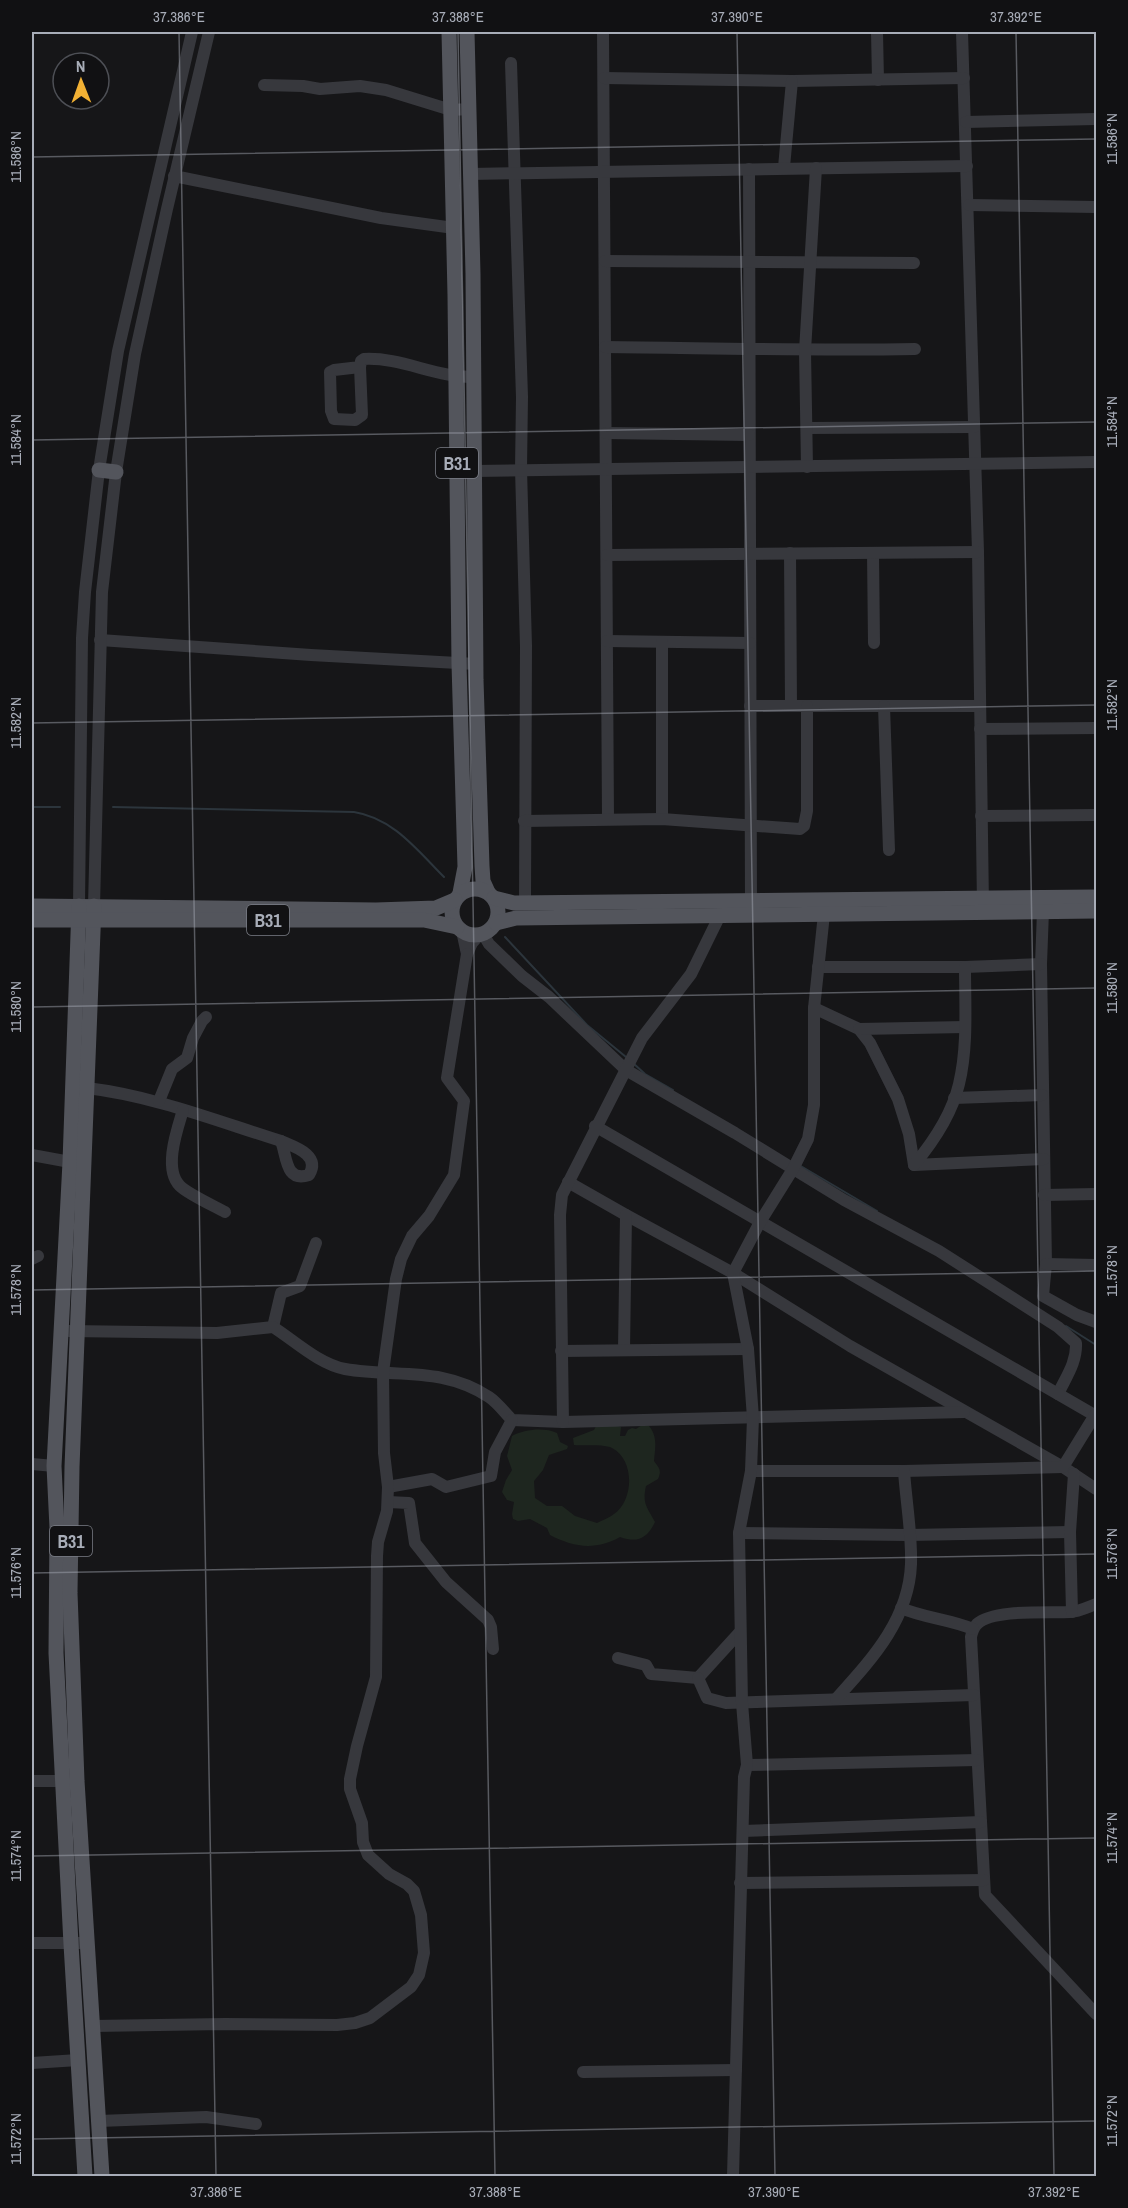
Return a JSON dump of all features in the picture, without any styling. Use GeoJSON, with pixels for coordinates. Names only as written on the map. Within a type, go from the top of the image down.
{"type":"FeatureCollection","features":[{"type":"Feature","properties":{"kind":"main road","name":"B31"},"geometry":{"type":"LineString","coordinates":[[86,913],[436,908],[458,896],[465,867],[459,664],[455,275],[449,32]]}},
{"type":"Feature","properties":{"kind":"main road","name":"B31"},"geometry":{"type":"LineString","coordinates":[[467,32],[473,274],[476,664],[482,866],[483,881],[491,895]]}},
{"type":"Feature","properties":{"kind":"main road"},"geometry":{"type":"LineString","coordinates":[[455,275],[473,274]]}},
{"type":"Feature","properties":{"kind":"main road"},"geometry":{"type":"LineString","coordinates":[[99,470],[116,472]]}},
{"type":"Feature","properties":{"kind":"main road"},"geometry":{"type":"LineString","coordinates":[[864,906],[824,914],[751,908],[720,915],[516,918],[496,923],[482,934],[460,929],[452,913],[458,896],[474,888],[503,902],[751,908],[864,906],[983,905],[1096,897]]}},
{"type":"Feature","properties":{"kind":"main road"},"geometry":{"type":"LineString","coordinates":[[491,895],[499,911],[496,923]]}},
{"type":"Feature","properties":{"kind":"main road"},"geometry":{"type":"LineString","coordinates":[[983,905],[1043,911],[1096,911]]}},
{"type":"Feature","properties":{"kind":"main road"},"geometry":{"type":"LineString","coordinates":[[32,906],[86,913]]}},
{"type":"Feature","properties":{"kind":"main road"},"geometry":{"type":"LineString","coordinates":[[32,920],[86,913]]}},
{"type":"Feature","properties":{"kind":"main road","name":"B31"},"geometry":{"type":"LineString","coordinates":[[86,913],[424,920],[460,929]]}},
{"type":"Feature","properties":{"kind":"main road","name":"B31"},"geometry":{"type":"LineString","coordinates":[[85,2176],[62,1781],[69,1749],[72,1467],[87,1088],[86,913]]}},
{"type":"Feature","properties":{"kind":"main road","name":"B31"},"geometry":{"type":"LineString","coordinates":[[86,913],[54,1466],[57,1528],[56,1653],[69,1749],[87,1943],[102,2176]]}},
{"type":"Feature","properties":{"kind":"street"},"geometry":{"type":"LineString","coordinates":[[86,913],[82,638],[99,470],[118,351],[192,32]]}},
{"type":"Feature","properties":{"kind":"street"},"geometry":{"type":"LineString","coordinates":[[86,913],[102,592],[116,472],[135,354],[174,176],[209,32]]}},
{"type":"Feature","properties":{"kind":"street"},"geometry":{"type":"LineString","coordinates":[[603,32],[608,819]]}},
{"type":"Feature","properties":{"kind":"street"},"geometry":{"type":"LineString","coordinates":[[876,32],[878,80]]}},
{"type":"Feature","properties":{"kind":"street"},"geometry":{"type":"LineString","coordinates":[[962,32],[978,552],[983,905]]}},
{"type":"Feature","properties":{"kind":"street"},"geometry":{"type":"LineString","coordinates":[[511,63],[522,398],[526,646],[525,903]]}},
{"type":"Feature","properties":{"kind":"street"},"geometry":{"type":"LineString","coordinates":[[604,78],[792,81],[964,78]]}},
{"type":"Feature","properties":{"kind":"street"},"geometry":{"type":"LineString","coordinates":[[784,168],[792,81]]}},
{"type":"Feature","properties":{"kind":"street"},"geometry":{"type":"LineString","coordinates":[[264,85],[320,89],[360,86],[386,90],[451,110],[469,109]]}},
{"type":"Feature","properties":{"kind":"street"},"geometry":{"type":"LineString","coordinates":[[966,122],[1096,119]]}},
{"type":"Feature","properties":{"kind":"street"},"geometry":{"type":"LineString","coordinates":[[470,174],[967,166]]}},
{"type":"Feature","properties":{"kind":"street"},"geometry":{"type":"LineString","coordinates":[[807,466],[806,351],[816,168]]}},
{"type":"Feature","properties":{"kind":"street"},"geometry":{"type":"LineString","coordinates":[[748,169],[751,908]]}},
{"type":"Feature","properties":{"kind":"street"},"geometry":{"type":"LineString","coordinates":[[174,176],[381,218],[454,228]]}},
{"type":"Feature","properties":{"kind":"street"},"geometry":{"type":"LineString","coordinates":[[969,206],[1096,207]]}},
{"type":"Feature","properties":{"kind":"street"},"geometry":{"type":"LineString","coordinates":[[605,261],[914,263]]}},
{"type":"Feature","properties":{"kind":"street"},"geometry":{"type":"LineString","coordinates":[[605,347],[749,348],[806,351],[915,349]]}},
{"type":"Feature","properties":{"kind":"street"},"geometry":{"type":"LineString","coordinates":[[360,367],[330,372],[331,411],[334,419],[356,420],[362,415],[360,367],[364,359],[380,360],[456,377],[474,377]]}},
{"type":"Feature","properties":{"kind":"street"},"geometry":{"type":"LineString","coordinates":[[807,428],[974,427]]}},
{"type":"Feature","properties":{"kind":"street"},"geometry":{"type":"LineString","coordinates":[[606,433],[749,435]]}},
{"type":"Feature","properties":{"kind":"street"},"geometry":{"type":"LineString","coordinates":[[475,471],[1096,462]]}},
{"type":"Feature","properties":{"kind":"street"},"geometry":{"type":"LineString","coordinates":[[607,555],[978,552]]}},
{"type":"Feature","properties":{"kind":"street"},"geometry":{"type":"LineString","coordinates":[[873,553],[874,643]]}},
{"type":"Feature","properties":{"kind":"street"},"geometry":{"type":"LineString","coordinates":[[790,554],[791,706]]}},
{"type":"Feature","properties":{"kind":"street"},"geometry":{"type":"LineString","coordinates":[[100,640],[476,664]]}},
{"type":"Feature","properties":{"kind":"street"},"geometry":{"type":"LineString","coordinates":[[607,641],[750,643]]}},
{"type":"Feature","properties":{"kind":"street"},"geometry":{"type":"LineString","coordinates":[[662,642],[662,819]]}},
{"type":"Feature","properties":{"kind":"street"},"geometry":{"type":"LineString","coordinates":[[750,706],[979,706]]}},
{"type":"Feature","properties":{"kind":"street"},"geometry":{"type":"LineString","coordinates":[[524,821],[662,819],[800,829],[804,826],[807,812],[807,706]]}},
{"type":"Feature","properties":{"kind":"street"},"geometry":{"type":"LineString","coordinates":[[884,706],[889,850]]}},
{"type":"Feature","properties":{"kind":"street"},"geometry":{"type":"LineString","coordinates":[[980,729],[1096,728]]}},
{"type":"Feature","properties":{"kind":"street"},"geometry":{"type":"LineString","coordinates":[[981,816],[1096,815]]}},
{"type":"Feature","properties":{"kind":"street"},"geometry":{"type":"LineString","coordinates":[[1043,911],[1042,1095],[1046,1264],[1043,1296],[1044,1318]]}},
{"type":"Feature","properties":{"kind":"street"},"geometry":{"type":"LineString","coordinates":[[733,2176],[744,1778],[747,1765],[742,1703],[739,1533],[751,1471],[753,1418],[748,1348],[733,1273],[808,1138],[814,1105],[814,1008],[824,914]]}},
{"type":"Feature","properties":{"kind":"street"},"geometry":{"type":"LineString","coordinates":[[563,1422],[560,1215],[562,1195],[595,1126],[642,1038],[691,974],[720,915]]}},
{"type":"Feature","properties":{"kind":"street"},"geometry":{"type":"LineString","coordinates":[[460,929],[467,954]]}},
{"type":"Feature","properties":{"kind":"street"},"geometry":{"type":"LineString","coordinates":[[92,2026],[355,2023],[370,2018],[385,2008],[411,1987],[419,1975],[424,1953],[418,1902],[414,1891],[407,1884],[389,1874],[368,1855],[363,1842],[362,1823],[350,1789],[351,1770],[376,1677],[378,1542],[388,1502],[384,1453],[383,1372],[396,1279],[401,1259],[412,1236],[429,1216],[454,1174],[464,1101],[447,1078],[467,954],[472,943],[482,934],[505,960],[549,997],[626,1070],[844,1200],[939,1251],[1044,1318],[1076,1343],[1074,1362],[1058,1394]]}},
{"type":"Feature","properties":{"kind":"street"},"geometry":{"type":"LineString","coordinates":[[818,967],[965,967],[1041,964]]}},
{"type":"Feature","properties":{"kind":"street"},"geometry":{"type":"LineString","coordinates":[[914,1165],[933,1142],[959,1083],[965,1027],[965,967]]}},
{"type":"Feature","properties":{"kind":"street"},"geometry":{"type":"LineString","coordinates":[[814,1008],[859,1029],[965,1027]]}},
{"type":"Feature","properties":{"kind":"street"},"geometry":{"type":"LineString","coordinates":[[159,1101],[172,1069],[187,1058],[193,1038],[201,1021],[206,1017]]}},
{"type":"Feature","properties":{"kind":"street"},"geometry":{"type":"LineString","coordinates":[[859,1029],[870,1043],[898,1099],[909,1134],[914,1165]]}},
{"type":"Feature","properties":{"kind":"street"},"geometry":{"type":"LineString","coordinates":[[87,1088],[122,1092],[159,1101],[280,1141]]}},
{"type":"Feature","properties":{"kind":"street"},"geometry":{"type":"LineString","coordinates":[[954,1098],[1042,1095]]}},
{"type":"Feature","properties":{"kind":"street"},"geometry":{"type":"LineString","coordinates":[[183,1110],[173,1144],[173,1171],[180,1186],[225,1212]]}},
{"type":"Feature","properties":{"kind":"street"},"geometry":{"type":"LineString","coordinates":[[595,1126],[1096,1415],[1069,1470],[1072,1612]]}},
{"type":"Feature","properties":{"kind":"street"},"geometry":{"type":"LineString","coordinates":[[32,1155],[70,1162]]}},
{"type":"Feature","properties":{"kind":"street"},"geometry":{"type":"LineString","coordinates":[[914,1165],[1044,1159]]}},
{"type":"Feature","properties":{"kind":"street"},"geometry":{"type":"LineString","coordinates":[[568,1182],[733,1273],[850,1346],[1069,1470],[1096,1489]]}},
{"type":"Feature","properties":{"kind":"street"},"geometry":{"type":"LineString","coordinates":[[1044,1195],[1096,1194]]}},
{"type":"Feature","properties":{"kind":"street"},"geometry":{"type":"LineString","coordinates":[[624,1350],[626,1215]]}},
{"type":"Feature","properties":{"kind":"street"},"geometry":{"type":"LineString","coordinates":[[273,1327],[281,1293],[300,1286],[316,1243]]}},
{"type":"Feature","properties":{"kind":"street"},"geometry":{"type":"LineString","coordinates":[[1046,1264],[1096,1265]]}},
{"type":"Feature","properties":{"kind":"street"},"geometry":{"type":"LineString","coordinates":[[1043,1296],[1077,1315],[1096,1322]]}},
{"type":"Feature","properties":{"kind":"street"},"geometry":{"type":"LineString","coordinates":[[62,1331],[218,1333],[273,1327],[315,1355],[344,1369],[448,1378],[462,1382],[491,1399],[512,1420],[563,1422],[964,1412]]}},
{"type":"Feature","properties":{"kind":"street"},"geometry":{"type":"LineString","coordinates":[[561,1351],[748,1348]]}},
{"type":"Feature","properties":{"kind":"street"},"geometry":{"type":"LineString","coordinates":[[388,1487],[432,1479],[446,1487],[491,1476],[495,1452],[512,1420]]}},
{"type":"Feature","properties":{"kind":"street"},"geometry":{"type":"LineString","coordinates":[[32,1464],[54,1466]]}},
{"type":"Feature","properties":{"kind":"street"},"geometry":{"type":"LineString","coordinates":[[751,1471],[1069,1470]]}},
{"type":"Feature","properties":{"kind":"street"},"geometry":{"type":"LineString","coordinates":[[836,1699],[874,1657],[891,1630],[901,1608],[911,1565],[904,1471]]}},
{"type":"Feature","properties":{"kind":"street"},"geometry":{"type":"LineString","coordinates":[[388,1502],[409,1503],[415,1543],[446,1582],[488,1620],[493,1649]]}},
{"type":"Feature","properties":{"kind":"street"},"geometry":{"type":"LineString","coordinates":[[739,1533],[909,1535],[1070,1532]]}},
{"type":"Feature","properties":{"kind":"street"},"geometry":{"type":"LineString","coordinates":[[1096,1604],[1072,1612],[1021,1613],[988,1618],[978,1622],[971,1637],[985,1895],[1096,2014]]}},
{"type":"Feature","properties":{"kind":"street"},"geometry":{"type":"LineString","coordinates":[[901,1608],[915,1614],[961,1623],[973,1629]]}},
{"type":"Feature","properties":{"kind":"street"},"geometry":{"type":"LineString","coordinates":[[698,1678],[740,1633]]}},
{"type":"Feature","properties":{"kind":"street"},"geometry":{"type":"LineString","coordinates":[[618,1658],[646,1665],[651,1674],[698,1678]]}},
{"type":"Feature","properties":{"kind":"street"},"geometry":{"type":"LineString","coordinates":[[698,1678],[707,1698],[726,1703],[974,1695]]}},
{"type":"Feature","properties":{"kind":"street"},"geometry":{"type":"LineString","coordinates":[[747,1765],[977,1760]]}},
{"type":"Feature","properties":{"kind":"street"},"geometry":{"type":"LineString","coordinates":[[32,1781],[62,1781]]}},
{"type":"Feature","properties":{"kind":"street"},"geometry":{"type":"LineString","coordinates":[[743,1831],[981,1822]]}},
{"type":"Feature","properties":{"kind":"street"},"geometry":{"type":"LineString","coordinates":[[741,1883],[984,1880]]}},
{"type":"Feature","properties":{"kind":"street"},"geometry":{"type":"LineString","coordinates":[[32,1943],[87,1943]]}},
{"type":"Feature","properties":{"kind":"street"},"geometry":{"type":"LineString","coordinates":[[32,2063],[78,2060]]}},
{"type":"Feature","properties":{"kind":"street"},"geometry":{"type":"LineString","coordinates":[[583,2072],[736,2070]]}},
{"type":"Feature","properties":{"kind":"street"},"geometry":{"type":"LineString","coordinates":[[99,2121],[206,2117],[256,2124]]}},
{"type":"Feature","properties":{"kind":"shaded area"},"geometry":{"type":"Polygon","coordinates":[[[642,1425],[649,1426],[654,1434],[654,1461],[660,1473],[658,1479],[646,1486],[645,1501],[655,1522],[645,1536],[632,1540],[620,1537],[593,1546],[576,1545],[550,1535],[547,1528],[530,1519],[518,1521],[513,1519],[514,1502],[507,1500],[502,1492],[512,1470],[507,1456],[512,1436],[534,1430],[557,1433],[560,1442],[568,1446],[567,1449],[549,1455],[543,1470],[534,1481],[535,1498],[547,1506],[562,1506],[575,1516],[597,1523],[610,1517],[621,1508],[629,1480],[625,1461],[612,1448],[574,1445],[573,1438],[594,1430],[596,1426],[621,1427],[620,1436],[625,1436],[628,1430],[642,1425]]]}},
{"type":"Feature","properties":{"kind":"waterway"},"geometry":{"type":"LineString","coordinates":[[32,807],[60,807]]}},
{"type":"Feature","properties":{"kind":"waterway"},"geometry":{"type":"LineString","coordinates":[[113,807],[354,812],[368,815],[392,828],[414,846],[444,877]]}},
{"type":"Feature","properties":{"kind":"waterway"},"geometry":{"type":"LineString","coordinates":[[505,937],[587,1025],[626,1057]]}},
{"type":"Feature","properties":{"kind":"waterway"},"geometry":{"type":"LineString","coordinates":[[633,1063],[645,1074],[673,1090]]}},
{"type":"Feature","properties":{"kind":"waterway"},"geometry":{"type":"LineString","coordinates":[[799,1165],[877,1211]]}},
{"type":"Feature","properties":{"kind":"waterway"},"geometry":{"type":"LineString","coordinates":[[1066,1326],[1096,1345]]}}]}
